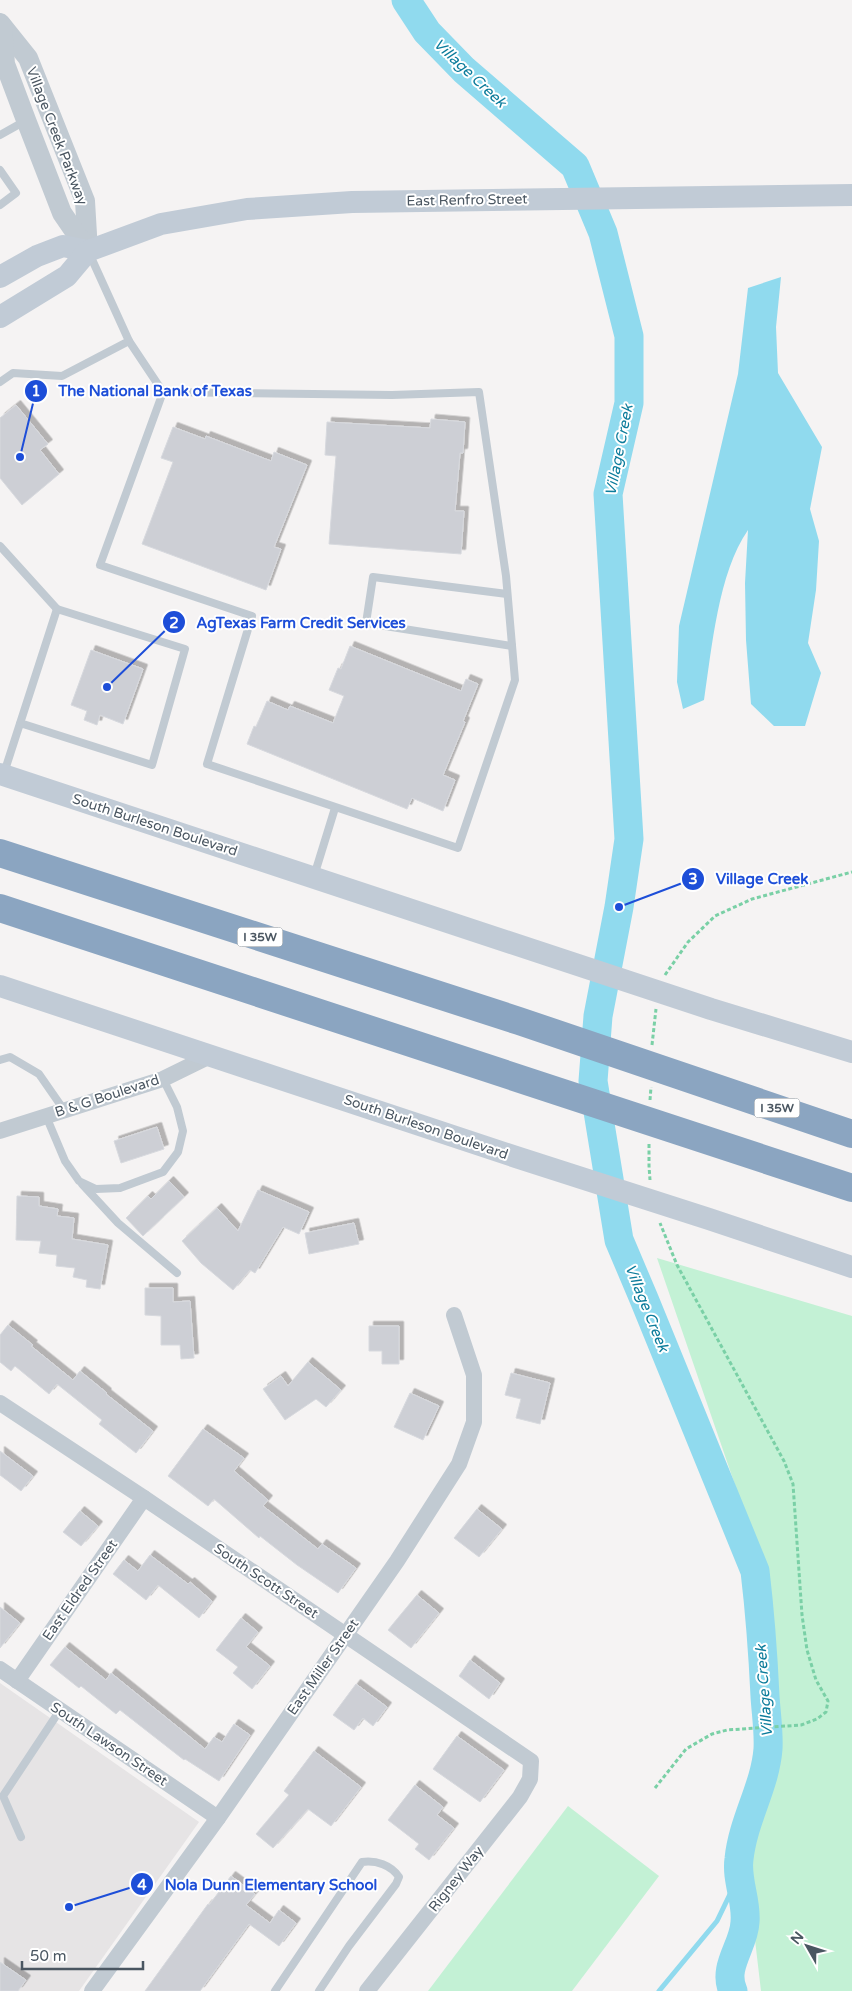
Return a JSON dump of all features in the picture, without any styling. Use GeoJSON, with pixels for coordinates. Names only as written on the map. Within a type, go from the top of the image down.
{"type":"FeatureCollection","features":[{"type":"Feature","properties":{"kind":"highway","name":"I 35W"},"geometry":{"type":"LineString","coordinates":[[0,853],[519,1021],[852,1134]]}},
{"type":"Feature","properties":{"kind":"highway"},"geometry":{"type":"LineString","coordinates":[[0,908],[852,1188]]}},
{"type":"Feature","properties":{"kind":"main road","name":"East Renfro Street"},"geometry":{"type":"LineString","coordinates":[[0,317],[67,276],[88,251],[161,224],[247,209],[352,202],[852,195]]}},
{"type":"Feature","properties":{"kind":"main road"},"geometry":{"type":"LineString","coordinates":[[2,274],[37,256],[63,246],[88,251]]}},
{"type":"Feature","properties":{"kind":"main road","name":"South Burleson Boulevard"},"geometry":{"type":"LineString","coordinates":[[2,775],[711,1009],[852,1052]]}},
{"type":"Feature","properties":{"kind":"main road","name":"South Burleson Boulevard"},"geometry":{"type":"LineString","coordinates":[[0,986],[516,1157],[709,1218],[852,1267]]}},
{"type":"Feature","properties":{"kind":"street","name":"Village Creek Parkway"},"geometry":{"type":"LineString","coordinates":[[1,25],[5,64],[26,120],[62,213],[88,251]]}},
{"type":"Feature","properties":{"kind":"street","name":"Village Creek Parkway"},"geometry":{"type":"LineString","coordinates":[[1,25],[28,58],[85,201],[88,251]]}},
{"type":"Feature","properties":{"kind":"street","name":"B & G Boulevard"},"geometry":{"type":"LineString","coordinates":[[0,1130],[163,1079],[212,1055]]}},
{"type":"Feature","properties":{"kind":"street","name":"East Miller Street"},"geometry":{"type":"LineString","coordinates":[[92,1991],[218,1818],[397,1561],[460,1464],[474,1422],[474,1375],[454,1315]]}},
{"type":"Feature","properties":{"kind":"street","name":"South Scott Street"},"geometry":{"type":"LineString","coordinates":[[0,1402],[531,1761]]}},
{"type":"Feature","properties":{"kind":"street","name":"East Eldred Street"},"geometry":{"type":"LineString","coordinates":[[17,1681],[144,1498]]}},
{"type":"Feature","properties":{"kind":"street","name":"South Lawson Street"},"geometry":{"type":"LineString","coordinates":[[0,1669],[218,1818]]}},
{"type":"Feature","properties":{"kind":"street","name":"Rigney Way"},"geometry":{"type":"LineString","coordinates":[[367,1991],[520,1797],[530,1779],[531,1761]]}},
{"type":"Feature","properties":{"kind":"lane"},"geometry":{"type":"LineString","coordinates":[[0,135],[26,120]]}},
{"type":"Feature","properties":{"kind":"lane"},"geometry":{"type":"LineString","coordinates":[[0,170],[16,192],[0,205]]}},
{"type":"Feature","properties":{"kind":"lane"},"geometry":{"type":"LineString","coordinates":[[88,251],[129,341],[163,392]]}},
{"type":"Feature","properties":{"kind":"lane"},"geometry":{"type":"LineString","coordinates":[[0,382],[12,372],[62,376],[129,341]]}},
{"type":"Feature","properties":{"kind":"lane"},"geometry":{"type":"LineString","coordinates":[[163,392],[392,395],[479,392],[507,594],[515,680],[458,848],[208,764],[252,616],[100,565],[163,392]]}},
{"type":"Feature","properties":{"kind":"lane"},"geometry":{"type":"LineString","coordinates":[[0,546],[57,609],[185,649],[152,765],[20,723]]}},
{"type":"Feature","properties":{"kind":"lane"},"geometry":{"type":"LineString","coordinates":[[507,594],[373,577],[366,623],[512,646]]}},
{"type":"Feature","properties":{"kind":"lane"},"geometry":{"type":"LineString","coordinates":[[2,775],[57,609]]}},
{"type":"Feature","properties":{"kind":"lane"},"geometry":{"type":"LineString","coordinates":[[314,878],[335,808]]}},
{"type":"Feature","properties":{"kind":"lane"},"geometry":{"type":"LineString","coordinates":[[0,1054],[10,1057],[39,1074],[64,1110]]}},
{"type":"Feature","properties":{"kind":"lane"},"geometry":{"type":"LineString","coordinates":[[0,1060],[10,1057]]}},
{"type":"Feature","properties":{"kind":"lane"},"geometry":{"type":"LineString","coordinates":[[79,1181],[96,1189],[120,1188],[163,1172],[178,1152],[183,1131],[177,1107],[163,1079]]}},
{"type":"Feature","properties":{"kind":"lane"},"geometry":{"type":"LineString","coordinates":[[46,1116],[65,1161],[79,1181],[118,1223],[177,1273]]}},
{"type":"Feature","properties":{"kind":"lane"},"geometry":{"type":"LineString","coordinates":[[21,1837],[3,1796],[60,1710]]}},
{"type":"Feature","properties":{"kind":"lane"},"geometry":{"type":"LineString","coordinates":[[275,1991],[362,1862],[369,1861],[386,1865],[395,1871],[399,1877],[396,1884],[349,1946],[319,1991]]}},
{"type":"Feature","properties":{"kind":"path"},"geometry":{"type":"LineString","coordinates":[[663,979],[667,970],[688,942],[715,916],[752,899],[852,872]]}},
{"type":"Feature","properties":{"kind":"path"},"geometry":{"type":"LineString","coordinates":[[652,1052],[657,1006]]}},
{"type":"Feature","properties":{"kind":"path"},"geometry":{"type":"LineString","coordinates":[[650,1109],[651,1080]]}},
{"type":"Feature","properties":{"kind":"path"},"geometry":{"type":"LineString","coordinates":[[649,1137],[648,1166],[651,1182]]}},
{"type":"Feature","properties":{"kind":"path"},"geometry":{"type":"LineString","coordinates":[[655,1788],[686,1749],[712,1734],[727,1730],[800,1725],[817,1719],[826,1712],[828,1701],[816,1680],[807,1650],[802,1615],[794,1484],[784,1461],[676,1265],[657,1214]]}},
{"type":"Feature","properties":{"kind":"shaded area"},"geometry":{"type":"Polygon","coordinates":[[[0,1683],[199,1822],[79,1991],[0,1991],[0,1683]]]}},
{"type":"Feature","properties":{"kind":"green space"},"geometry":{"type":"Polygon","coordinates":[[[657,1258],[852,1316],[852,1991],[761,1991],[745,1855],[776,1754],[766,1575],[657,1258]]]}},
{"type":"Feature","properties":{"kind":"green space"},"geometry":{"type":"Polygon","coordinates":[[[568,1806],[659,1876],[572,1991],[428,1991],[568,1806]]]}},
{"type":"Feature","properties":{"kind":"water"},"geometry":{"type":"Polygon","coordinates":[[[781,277],[776,327],[778,373],[822,447],[810,509],[819,541],[816,590],[808,643],[821,673],[805,726],[774,726],[751,704],[746,640],[745,583],[748,530],[738,548],[723,589],[704,700],[683,709],[677,682],[679,626],[738,374],[748,288],[781,277]]]}},
{"type":"Feature","properties":{"kind":"building"},"geometry":{"type":"Polygon","coordinates":[[[16,405],[48,444],[40,450],[59,474],[22,505],[0,478],[0,418],[16,405]]]}},
{"type":"Feature","properties":{"kind":"building"},"geometry":{"type":"Polygon","coordinates":[[[431,419],[465,422],[463,453],[460,453],[455,511],[464,511],[461,554],[329,544],[336,456],[325,455],[327,422],[430,428],[431,419]]]}},
{"type":"Feature","properties":{"kind":"building"},"geometry":{"type":"Polygon","coordinates":[[[173,427],[205,439],[206,436],[271,461],[274,452],[307,465],[274,547],[281,549],[266,590],[142,544],[173,462],[161,458],[173,427]]]}},
{"type":"Feature","properties":{"kind":"building"},"geometry":{"type":"Polygon","coordinates":[[[350,646],[461,691],[466,679],[478,684],[463,721],[465,722],[443,775],[455,780],[443,811],[412,798],[407,809],[247,744],[267,701],[288,710],[290,706],[333,723],[344,696],[329,690],[338,668],[341,669],[350,646]]]}},
{"type":"Feature","properties":{"kind":"building"},"geometry":{"type":"Polygon","coordinates":[[[91,650],[143,669],[123,724],[100,715],[97,725],[84,720],[87,711],[71,705],[91,650]]]}},
{"type":"Feature","properties":{"kind":"building"},"geometry":{"type":"Polygon","coordinates":[[[157,1127],[164,1149],[121,1163],[114,1141],[157,1127]]]}},
{"type":"Feature","properties":{"kind":"building"},"geometry":{"type":"Polygon","coordinates":[[[169,1181],[184,1197],[143,1236],[126,1218],[148,1196],[151,1199],[169,1181]]]}},
{"type":"Feature","properties":{"kind":"building"},"geometry":{"type":"Polygon","coordinates":[[[258,1190],[309,1212],[299,1234],[283,1227],[255,1273],[250,1270],[233,1290],[201,1263],[182,1241],[217,1208],[238,1231],[258,1190]]]}},
{"type":"Feature","properties":{"kind":"building"},"geometry":{"type":"Polygon","coordinates":[[[17,1196],[39,1197],[39,1206],[58,1209],[57,1216],[74,1218],[72,1239],[108,1245],[100,1289],[86,1287],[87,1280],[73,1277],[75,1268],[56,1266],[57,1255],[39,1253],[41,1241],[16,1240],[17,1196]]]}},
{"type":"Feature","properties":{"kind":"building"},"geometry":{"type":"Polygon","coordinates":[[[354,1223],[359,1244],[309,1254],[305,1233],[354,1223]]]}},
{"type":"Feature","properties":{"kind":"building"},"geometry":{"type":"Polygon","coordinates":[[[145,1288],[173,1288],[173,1302],[190,1301],[194,1358],[181,1359],[180,1345],[161,1345],[161,1316],[145,1315],[145,1288]]]}},
{"type":"Feature","properties":{"kind":"building"},"geometry":{"type":"Polygon","coordinates":[[[8,1325],[73,1380],[80,1371],[153,1431],[136,1453],[99,1424],[102,1420],[57,1384],[49,1394],[15,1366],[11,1371],[0,1362],[0,1335],[8,1325]]]}},
{"type":"Feature","properties":{"kind":"building"},"geometry":{"type":"Polygon","coordinates":[[[369,1326],[399,1326],[399,1364],[382,1364],[382,1351],[369,1351],[369,1326]]]}},
{"type":"Feature","properties":{"kind":"building"},"geometry":{"type":"Polygon","coordinates":[[[308,1362],[341,1390],[326,1407],[316,1399],[285,1420],[263,1389],[281,1376],[288,1386],[308,1362]]]}},
{"type":"Feature","properties":{"kind":"building"},"geometry":{"type":"Polygon","coordinates":[[[511,1373],[550,1383],[540,1424],[516,1418],[521,1399],[505,1395],[511,1373]]]}},
{"type":"Feature","properties":{"kind":"building"},"geometry":{"type":"Polygon","coordinates":[[[410,1393],[439,1406],[423,1440],[394,1427],[410,1393]]]}},
{"type":"Feature","properties":{"kind":"building"},"geometry":{"type":"Polygon","coordinates":[[[203,1429],[244,1458],[234,1471],[268,1500],[263,1506],[318,1549],[322,1544],[356,1568],[338,1593],[297,1565],[260,1536],[259,1538],[214,1499],[208,1506],[168,1476],[203,1429]]]}},
{"type":"Feature","properties":{"kind":"building"},"geometry":{"type":"Polygon","coordinates":[[[0,1451],[33,1476],[21,1491],[0,1475],[0,1451]]]}},
{"type":"Feature","properties":{"kind":"building"},"geometry":{"type":"Polygon","coordinates":[[[477,1509],[502,1529],[479,1557],[454,1538],[477,1509]]]}},
{"type":"Feature","properties":{"kind":"building"},"geometry":{"type":"Polygon","coordinates":[[[80,1511],[98,1526],[81,1546],[63,1532],[80,1511]]]}},
{"type":"Feature","properties":{"kind":"building"},"geometry":{"type":"Polygon","coordinates":[[[150,1555],[188,1584],[190,1582],[212,1601],[199,1618],[158,1585],[146,1600],[113,1574],[124,1560],[138,1571],[150,1555]]]}},
{"type":"Feature","properties":{"kind":"building"},"geometry":{"type":"Polygon","coordinates":[[[417,1595],[439,1613],[411,1648],[388,1630],[417,1595]]]}},
{"type":"Feature","properties":{"kind":"building"},"geometry":{"type":"Polygon","coordinates":[[[0,1607],[20,1623],[0,1648],[0,1607]]]}},
{"type":"Feature","properties":{"kind":"building"},"geometry":{"type":"Polygon","coordinates":[[[241,1618],[258,1632],[246,1647],[270,1666],[252,1689],[233,1673],[238,1667],[216,1650],[241,1618]]]}},
{"type":"Feature","properties":{"kind":"building"},"geometry":{"type":"Polygon","coordinates":[[[65,1647],[106,1680],[111,1673],[205,1749],[214,1737],[222,1742],[234,1724],[250,1735],[219,1781],[184,1760],[120,1710],[116,1714],[81,1686],[79,1688],[50,1665],[65,1647]]]}},
{"type":"Feature","properties":{"kind":"building"},"geometry":{"type":"Polygon","coordinates":[[[470,1660],[500,1683],[489,1699],[459,1676],[470,1660]]]}},
{"type":"Feature","properties":{"kind":"building"},"geometry":{"type":"Polygon","coordinates":[[[356,1684],[387,1707],[373,1726],[363,1718],[354,1730],[333,1715],[356,1684]]]}},
{"type":"Feature","properties":{"kind":"building"},"geometry":{"type":"Polygon","coordinates":[[[457,1736],[504,1770],[480,1802],[433,1769],[457,1736]]]}},
{"type":"Feature","properties":{"kind":"building"},"geometry":{"type":"Polygon","coordinates":[[[314,1751],[361,1787],[331,1826],[308,1809],[273,1848],[256,1834],[289,1795],[284,1791],[314,1751]]]}},
{"type":"Feature","properties":{"kind":"building"},"geometry":{"type":"Polygon","coordinates":[[[415,1785],[443,1807],[437,1815],[454,1828],[429,1860],[415,1849],[419,1844],[388,1820],[415,1785]]]}},
{"type":"Feature","properties":{"kind":"building"},"geometry":{"type":"Polygon","coordinates":[[[231,1876],[255,1894],[246,1905],[270,1923],[279,1910],[296,1923],[279,1946],[249,1924],[200,1991],[145,1991],[208,1904],[231,1876]]]}},
{"type":"Feature","properties":{"kind":"building"},"geometry":{"type":"Polygon","coordinates":[[[0,1962],[26,1980],[18,1991],[0,1991],[0,1962]]]}},
{"type":"Feature","properties":{"kind":"waterway","name":"Village Creek"},"geometry":{"type":"LineString","coordinates":[[406,0],[427,32],[464,70],[575,166],[603,233],[629,336],[629,403],[608,494],[629,839],[619,907],[598,1016],[593,1081],[619,1240],[755,1571],[768,1749],[763,1777],[741,1845],[738,1867],[745,1922],[744,1931],[730,1973],[733,1991]]}},
{"type":"Feature","properties":{"kind":"waterway"},"geometry":{"type":"LineString","coordinates":[[659,1991],[717,1921],[732,1890],[739,1881]]}},
{"type":"Feature","properties":{"kind":"place","name":"The National Bank of Texas"},"geometry":{"type":"Point","coordinates":[20,457]}},
{"type":"Feature","properties":{"kind":"place","name":"AgTexas Farm Credit Services"},"geometry":{"type":"Point","coordinates":[107,687]}},
{"type":"Feature","properties":{"kind":"place","name":"Village Creek"},"geometry":{"type":"Point","coordinates":[619,907]}},
{"type":"Feature","properties":{"kind":"place","name":"Nola Dunn Elementary School"},"geometry":{"type":"Point","coordinates":[69,1907]}}]}
